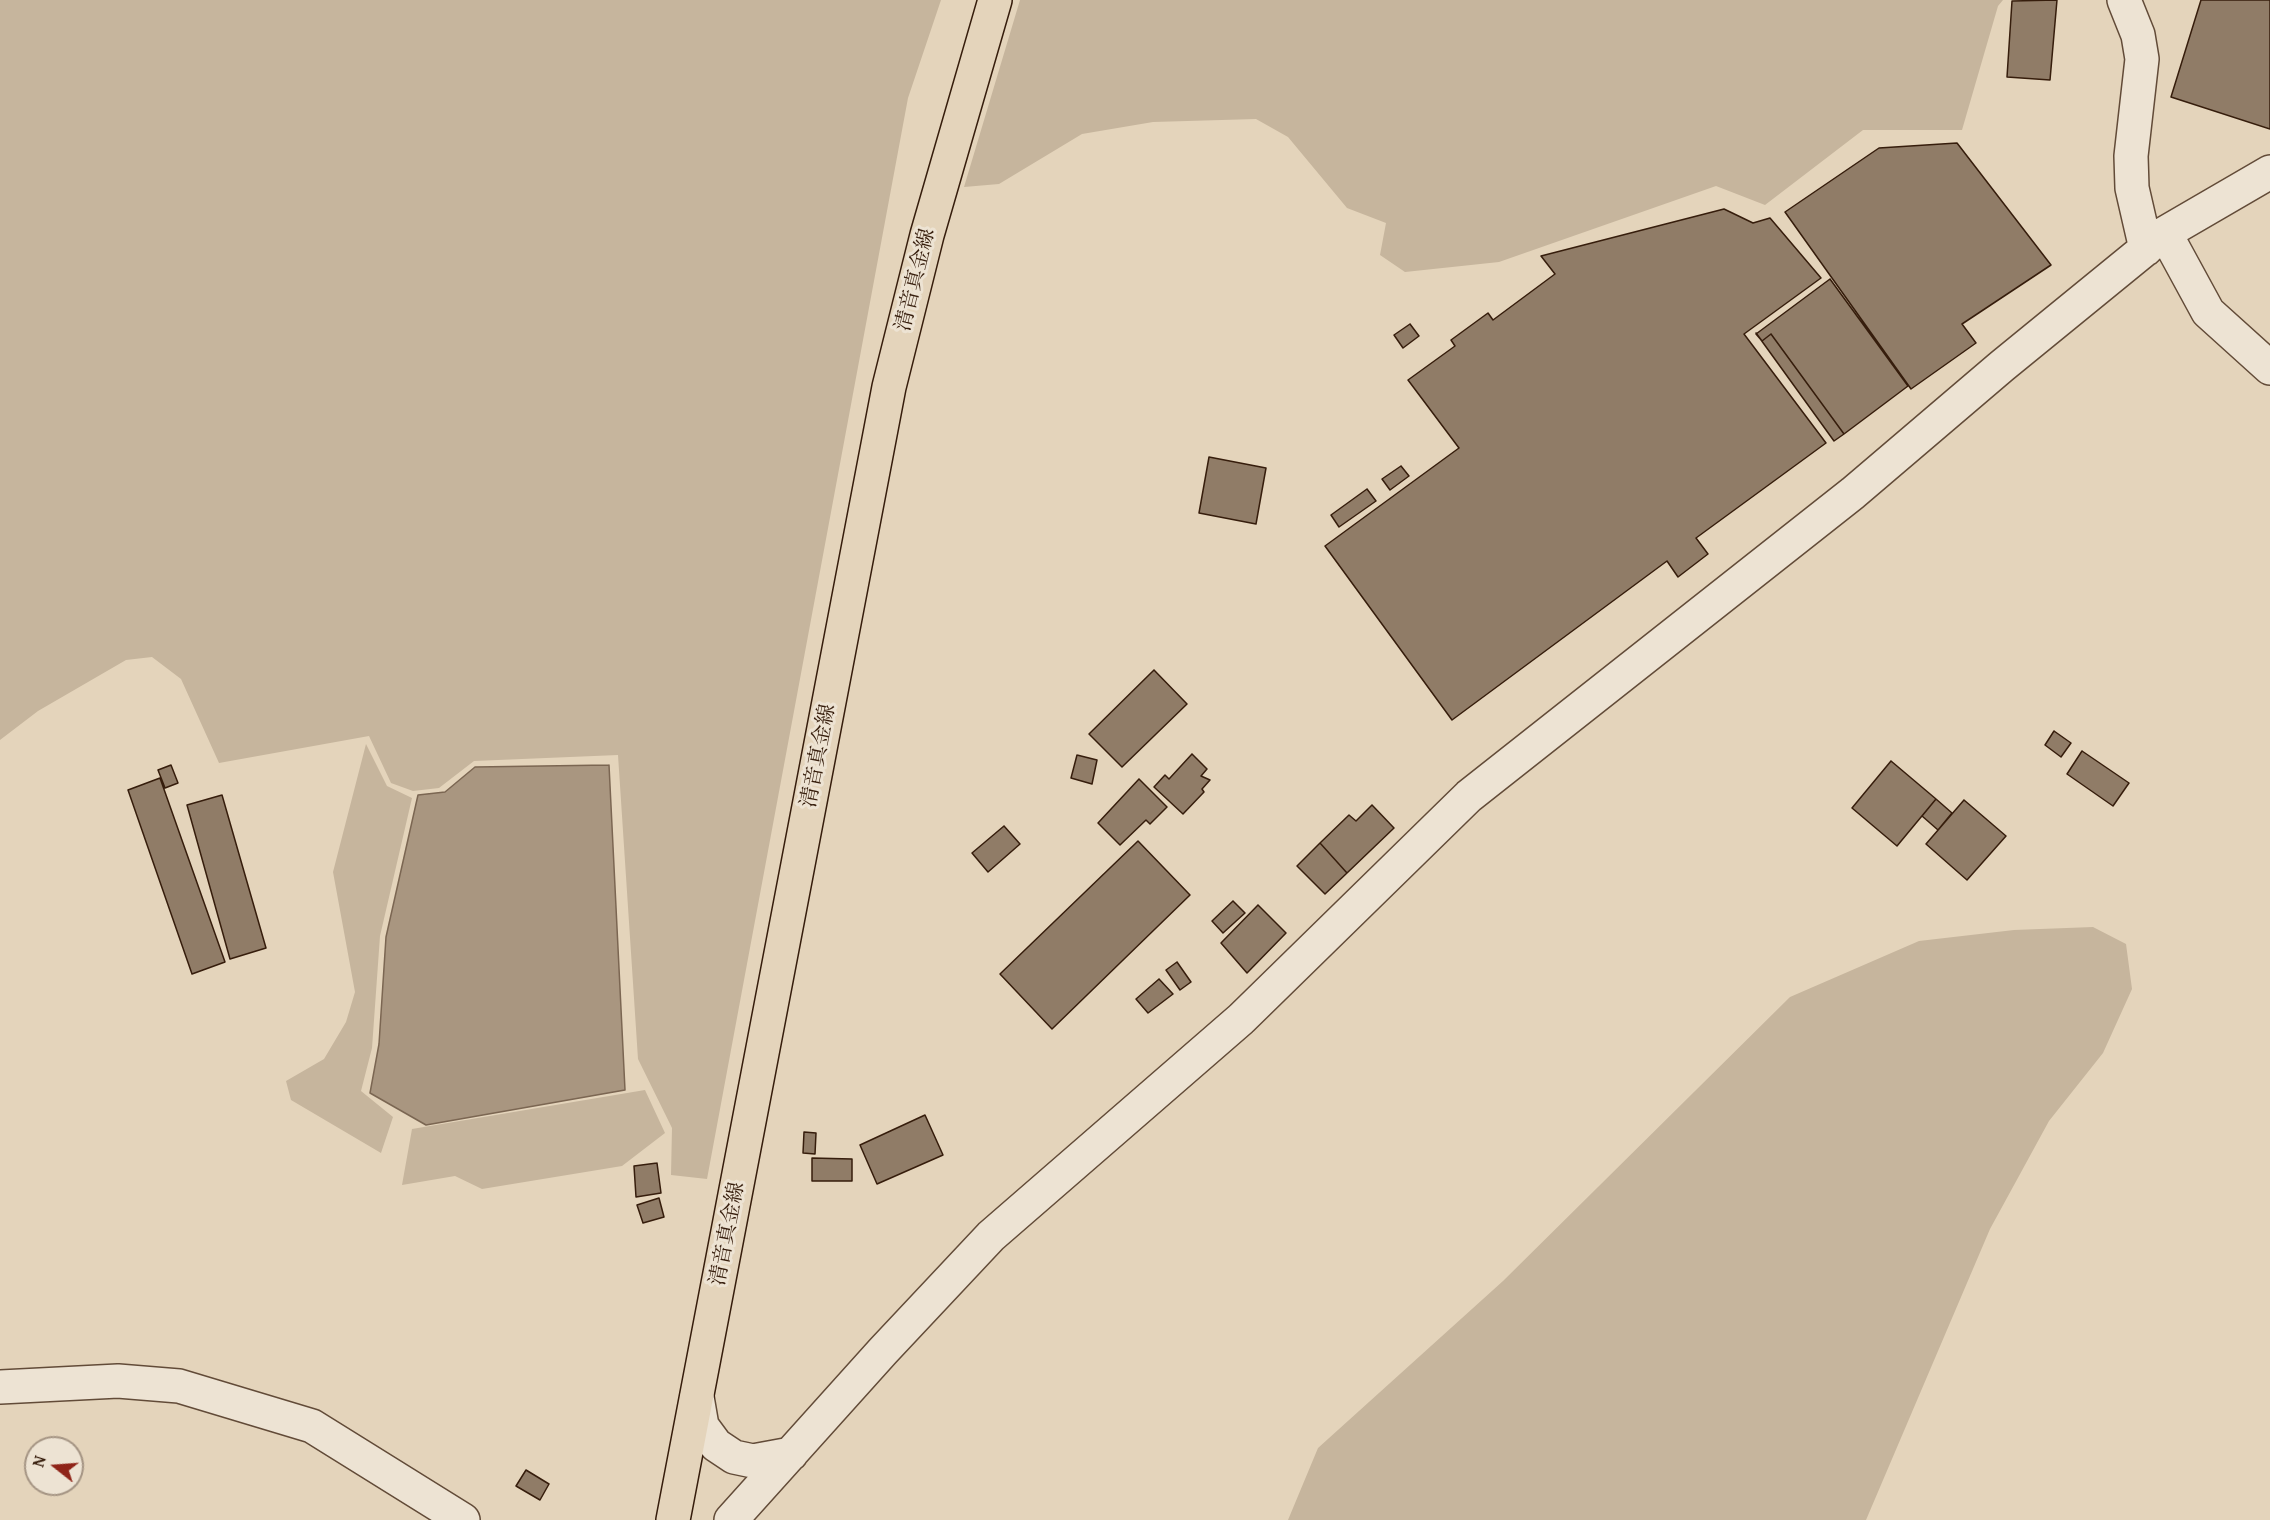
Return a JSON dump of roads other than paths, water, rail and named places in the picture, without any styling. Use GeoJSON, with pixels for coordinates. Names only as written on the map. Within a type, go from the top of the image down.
{"type":"FeatureCollection","features":[{"type":"Feature","properties":{"kind":"main road","name":"清音真金線"},"geometry":{"type":"LineString","coordinates":[[673,1520],[889,387],[927,235],[995,0]]}},
{"type":"Feature","properties":{"kind":"street"},"geometry":{"type":"LineString","coordinates":[[2124,0],[2138,35],[2142,60],[2131,156],[2132,188],[2156,241],[2208,312],[2270,368]]}},
{"type":"Feature","properties":{"kind":"street"},"geometry":{"type":"LineString","coordinates":[[732,1520],[991,1236],[1241,1019],[1469,796],[1853,493],[2002,366],[2156,241],[2270,172]]}},
{"type":"Feature","properties":{"kind":"street"},"geometry":{"type":"LineString","coordinates":[[0,1388],[118,1381],[179,1386],[312,1426],[463,1520]]}},
{"type":"Feature","properties":{"kind":"street"},"geometry":{"type":"LineString","coordinates":[[697,1397],[702,1426],[716,1445],[734,1457],[753,1461],[791,1454]]}}]}
